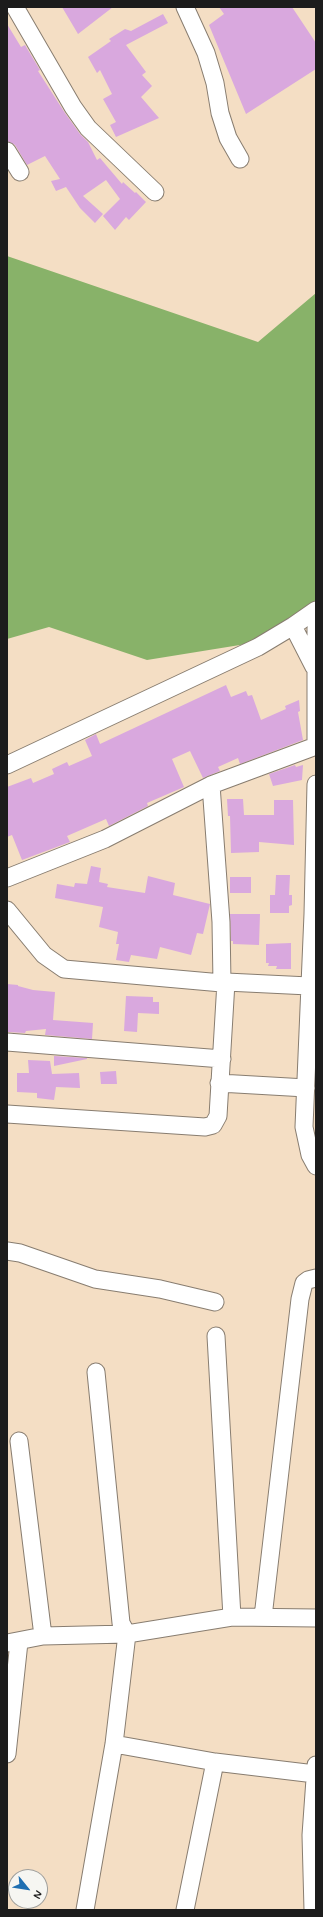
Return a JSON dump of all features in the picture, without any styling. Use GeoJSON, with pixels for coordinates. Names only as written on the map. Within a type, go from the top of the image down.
{"type":"FeatureCollection","features":[{"type":"Feature","properties":{"kind":"street"},"geometry":{"type":"LineString","coordinates":[[15,7],[73,107],[88,128],[155,192]]}},
{"type":"Feature","properties":{"kind":"street"},"geometry":{"type":"LineString","coordinates":[[185,7],[206,53],[215,82],[220,113],[226,131],[240,159]]}},
{"type":"Feature","properties":{"kind":"street"},"geometry":{"type":"LineString","coordinates":[[7,151],[20,172]]}},
{"type":"Feature","properties":{"kind":"street"},"geometry":{"type":"LineString","coordinates":[[7,765],[258,647],[316,610]]}},
{"type":"Feature","properties":{"kind":"street"},"geometry":{"type":"LineString","coordinates":[[293,626],[315,669]]}},
{"type":"Feature","properties":{"kind":"street"},"geometry":{"type":"LineString","coordinates":[[7,878],[105,840],[211,785],[316,746],[316,628]]}},
{"type":"Feature","properties":{"kind":"street"},"geometry":{"type":"LineString","coordinates":[[316,784],[314,914],[309,986],[312,1050],[306,1088],[310,1127],[310,1155],[316,1166]]}},
{"type":"Feature","properties":{"kind":"street"},"geometry":{"type":"LineString","coordinates":[[7,1114],[205,1127],[213,1125],[218,1116],[222,1059],[224,983],[211,785]]}},
{"type":"Feature","properties":{"kind":"street"},"geometry":{"type":"LineString","coordinates":[[7,910],[44,955],[64,970],[224,983],[309,986]]}},
{"type":"Feature","properties":{"kind":"street"},"geometry":{"type":"LineString","coordinates":[[7,1042],[222,1059]]}},
{"type":"Feature","properties":{"kind":"street"},"geometry":{"type":"LineString","coordinates":[[220,1083],[306,1088]]}},
{"type":"Feature","properties":{"kind":"street"},"geometry":{"type":"LineString","coordinates":[[7,1251],[20,1253],[95,1279],[160,1289],[215,1302]]}},
{"type":"Feature","properties":{"kind":"street"},"geometry":{"type":"LineString","coordinates":[[263,1617],[300,1299],[304,1284],[308,1280],[316,1278]]}},
{"type":"Feature","properties":{"kind":"street"},"geometry":{"type":"LineString","coordinates":[[216,1336],[232,1617]]}},
{"type":"Feature","properties":{"kind":"street"},"geometry":{"type":"LineString","coordinates":[[85,1910],[114,1744],[127,1634],[121,1622],[96,1372]]}},
{"type":"Feature","properties":{"kind":"street"},"geometry":{"type":"LineString","coordinates":[[19,1441],[43,1636]]}},
{"type":"Feature","properties":{"kind":"street"},"geometry":{"type":"LineString","coordinates":[[7,1754],[13,1642],[43,1636],[127,1634],[232,1617],[316,1618]]}},
{"type":"Feature","properties":{"kind":"street"},"geometry":{"type":"LineString","coordinates":[[114,1744],[215,1762],[315,1770],[311,1835],[313,1910]]}},
{"type":"Feature","properties":{"kind":"street"},"geometry":{"type":"LineString","coordinates":[[185,1910],[215,1762]]}},
{"type":"Feature","properties":{"kind":"green space"},"geometry":{"type":"Polygon","coordinates":[[[7,256],[258,342],[316,293],[316,613],[277,639],[147,660],[49,627],[7,639],[7,256]]]}},
{"type":"Feature","properties":{"kind":"building"},"geometry":{"type":"Polygon","coordinates":[[[62,7],[113,7],[78,34],[62,7]]]}},
{"type":"Feature","properties":{"kind":"building"},"geometry":{"type":"Polygon","coordinates":[[[219,7],[292,7],[316,43],[316,69],[246,114],[209,25],[224,14],[219,7]]]}},
{"type":"Feature","properties":{"kind":"building"},"geometry":{"type":"Polygon","coordinates":[[[163,14],[168,23],[126,45],[146,72],[142,75],[152,86],[141,97],[159,118],[116,137],[110,125],[116,122],[103,99],[112,94],[100,70],[97,73],[88,57],[111,41],[109,39],[125,29],[131,31],[163,14]]]}},
{"type":"Feature","properties":{"kind":"building"},"geometry":{"type":"Polygon","coordinates":[[[7,24],[21,47],[25,45],[40,70],[38,71],[65,113],[80,134],[88,142],[97,160],[100,158],[122,184],[123,182],[146,202],[129,220],[126,217],[115,230],[103,216],[120,199],[106,180],[83,196],[103,214],[95,223],[80,208],[66,187],[56,191],[51,181],[60,179],[45,156],[27,165],[15,145],[7,141],[7,24]]]}},
{"type":"Feature","properties":{"kind":"building"},"geometry":{"type":"Polygon","coordinates":[[[226,685],[231,697],[246,691],[248,696],[252,695],[261,720],[286,709],[285,706],[299,700],[300,711],[298,712],[303,740],[240,764],[238,758],[218,767],[220,771],[203,778],[190,751],[172,759],[184,787],[147,803],[148,806],[109,826],[106,819],[67,836],[70,842],[22,860],[12,835],[7,837],[7,787],[31,778],[33,783],[54,774],[52,769],[67,762],[69,766],[92,756],[85,740],[96,734],[100,744],[226,685]]]}},
{"type":"Feature","properties":{"kind":"building"},"geometry":{"type":"Polygon","coordinates":[[[295,765],[296,767],[303,765],[302,780],[273,786],[269,774],[295,765]]]}},
{"type":"Feature","properties":{"kind":"building"},"geometry":{"type":"Polygon","coordinates":[[[227,799],[243,799],[244,815],[274,815],[274,800],[293,800],[294,845],[259,842],[259,852],[231,853],[230,816],[228,816],[227,799]]]}},
{"type":"Feature","properties":{"kind":"building"},"geometry":{"type":"Polygon","coordinates":[[[91,866],[101,868],[99,882],[108,884],[107,887],[145,893],[148,876],[175,883],[173,895],[210,904],[203,934],[197,933],[191,955],[160,947],[157,959],[131,955],[129,962],[116,960],[119,944],[116,944],[118,932],[99,927],[103,907],[55,898],[57,884],[74,887],[75,883],[87,884],[91,866]]]}},
{"type":"Feature","properties":{"kind":"building"},"geometry":{"type":"Polygon","coordinates":[[[276,875],[290,875],[289,895],[292,895],[292,905],[289,906],[289,913],[270,913],[270,895],[275,895],[276,875]]]}},
{"type":"Feature","properties":{"kind":"building"},"geometry":{"type":"Polygon","coordinates":[[[230,877],[251,877],[251,893],[230,893],[230,877]]]}},
{"type":"Feature","properties":{"kind":"building"},"geometry":{"type":"Polygon","coordinates":[[[230,914],[260,914],[259,945],[233,944],[233,941],[231,941],[230,914]]]}},
{"type":"Feature","properties":{"kind":"building"},"geometry":{"type":"Polygon","coordinates":[[[291,943],[291,969],[276,969],[277,966],[268,966],[269,963],[266,963],[266,944],[291,943]]]}},
{"type":"Feature","properties":{"kind":"building"},"geometry":{"type":"Polygon","coordinates":[[[7,984],[18,985],[33,990],[55,992],[53,1020],[93,1023],[92,1039],[45,1035],[46,1029],[26,1031],[25,1033],[7,1032],[7,984]]]}},
{"type":"Feature","properties":{"kind":"building"},"geometry":{"type":"Polygon","coordinates":[[[126,996],[153,997],[153,1002],[159,1002],[159,1014],[138,1013],[137,1032],[124,1031],[126,996]]]}},
{"type":"Feature","properties":{"kind":"building"},"geometry":{"type":"Polygon","coordinates":[[[54,1056],[87,1058],[87,1059],[54,1066],[54,1056]]]}},
{"type":"Feature","properties":{"kind":"building"},"geometry":{"type":"Polygon","coordinates":[[[28,1060],[50,1061],[52,1074],[79,1073],[80,1088],[56,1087],[54,1100],[37,1098],[37,1093],[17,1092],[17,1073],[29,1073],[28,1060]]]}},
{"type":"Feature","properties":{"kind":"building"},"geometry":{"type":"Polygon","coordinates":[[[116,1071],[117,1084],[101,1084],[100,1072],[116,1071]]]}}]}
